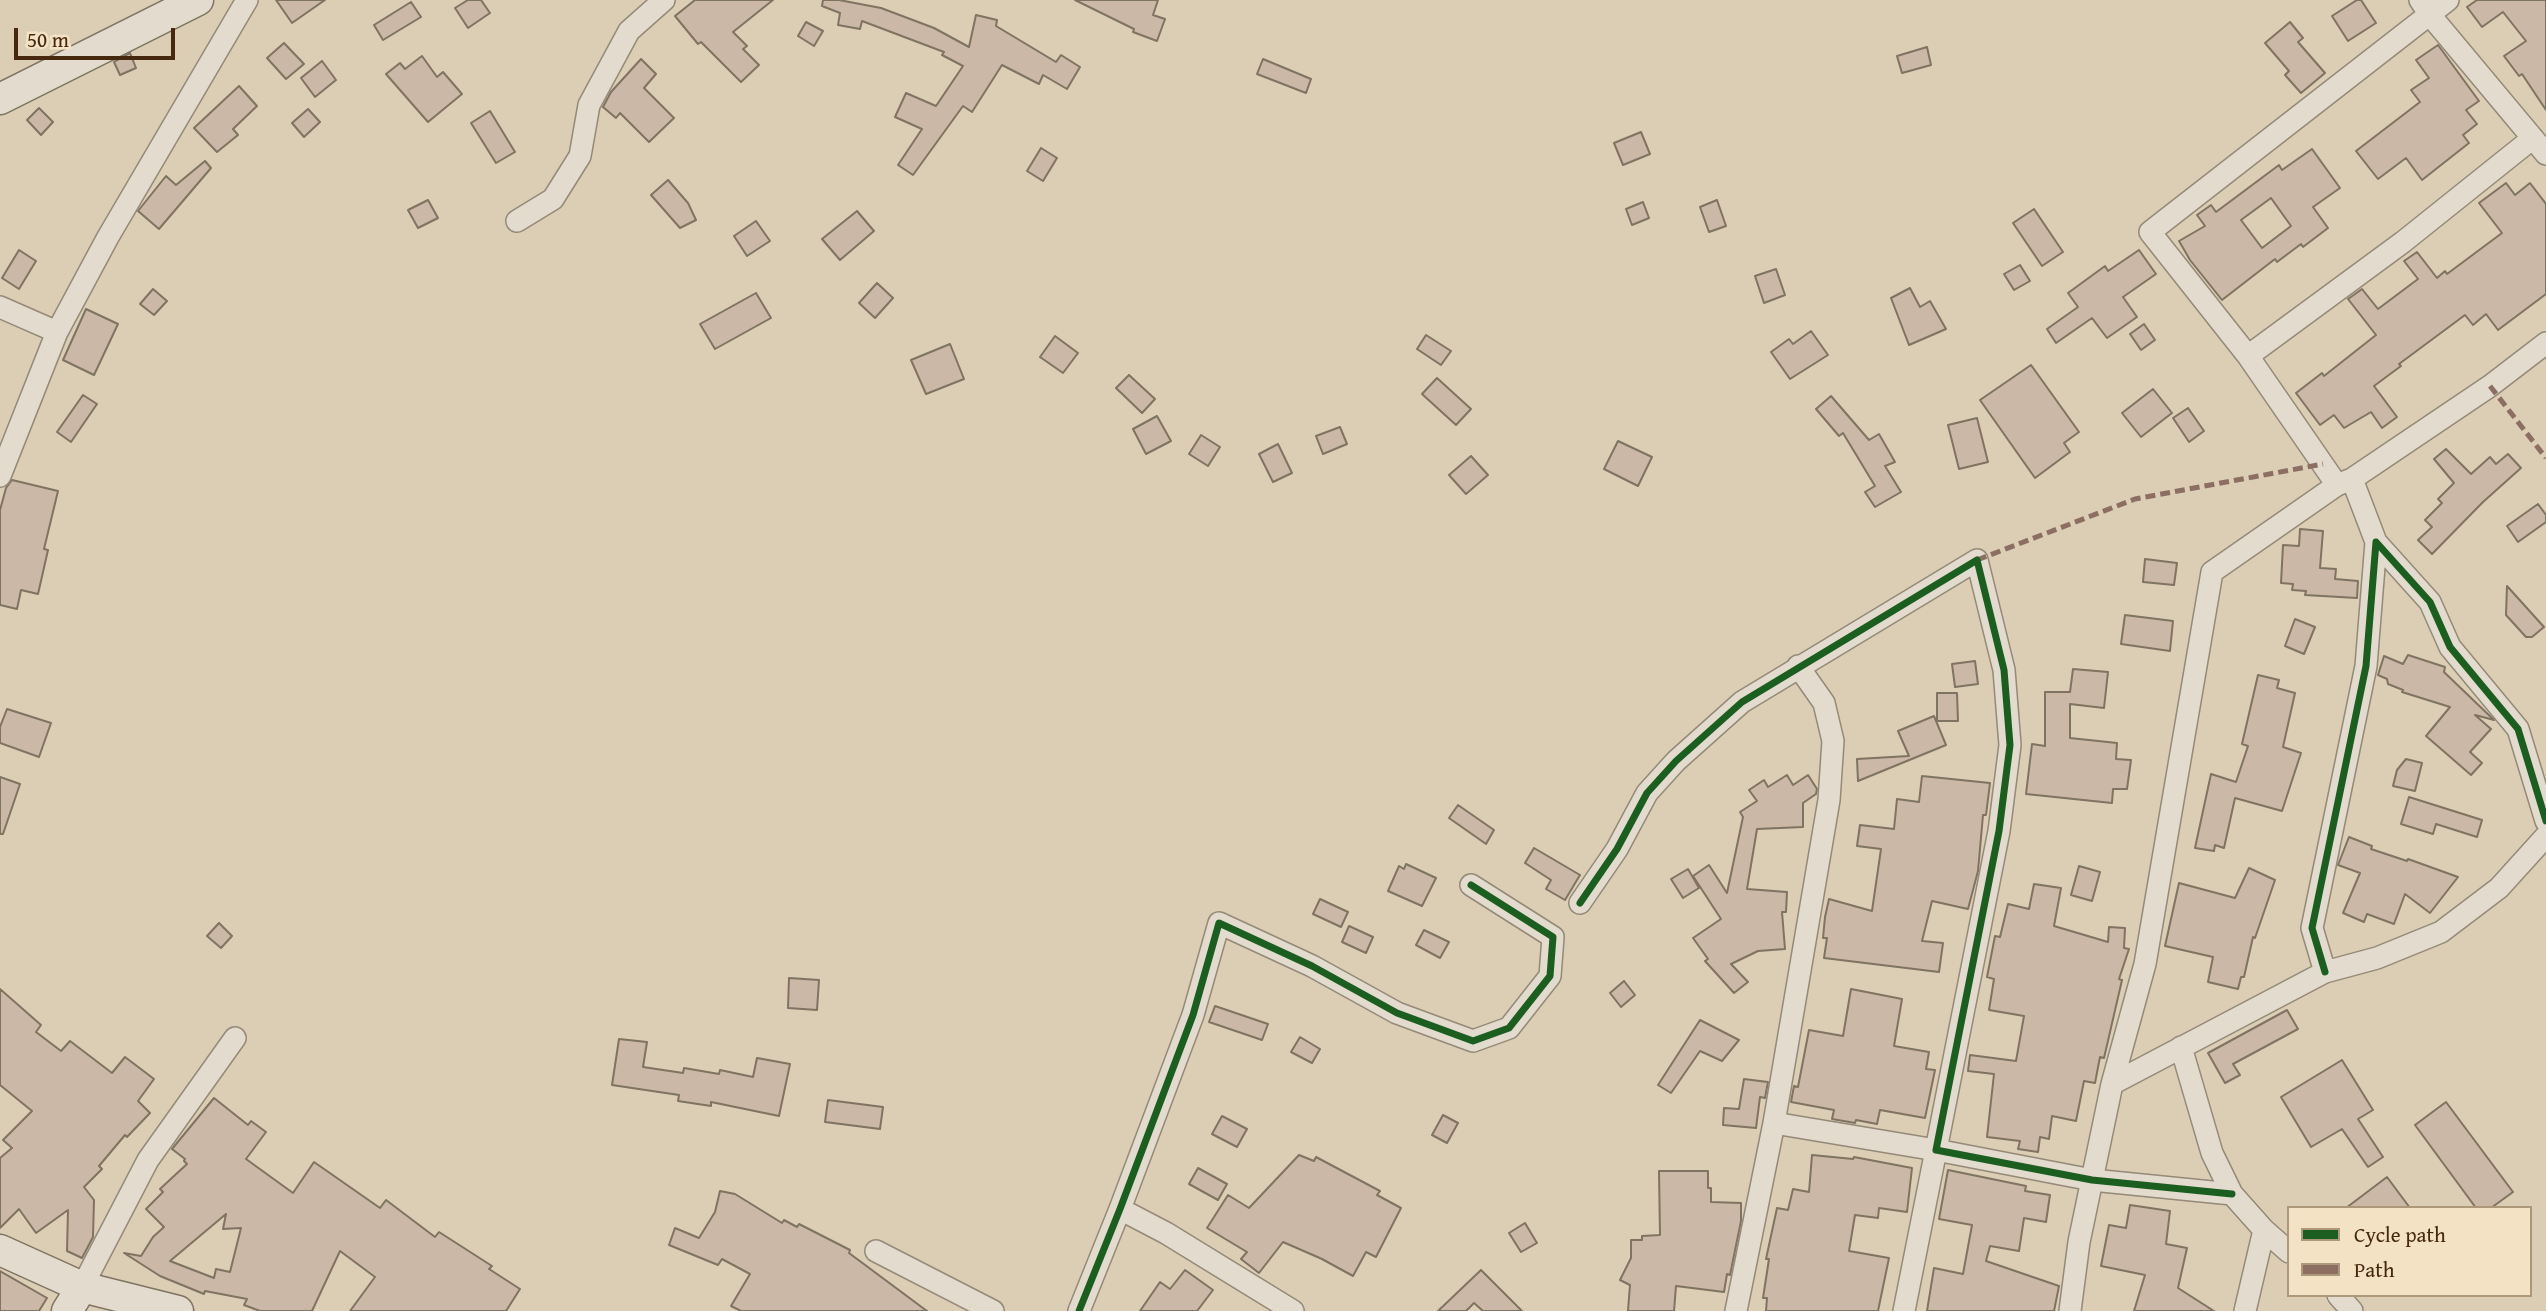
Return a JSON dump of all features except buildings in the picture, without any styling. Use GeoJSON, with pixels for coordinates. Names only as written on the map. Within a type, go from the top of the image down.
{"type":"FeatureCollection","features":[{"type":"Feature","properties":{"kind":"main road"},"geometry":{"type":"LineString","coordinates":[[0,99],[198,0]]}},
{"type":"Feature","properties":{"kind":"main road"},"geometry":{"type":"LineString","coordinates":[[0,1250],[74,1299],[178,1311]]}},
{"type":"Feature","properties":{"kind":"street"},"geometry":{"type":"LineString","coordinates":[[0,476],[57,332],[108,237],[247,0]]}},
{"type":"Feature","properties":{"kind":"street"},"geometry":{"type":"LineString","coordinates":[[517,221],[553,199],[580,156],[589,105],[629,32],[664,0]]}},
{"type":"Feature","properties":{"kind":"street"},"geometry":{"type":"LineString","coordinates":[[2448,0],[2425,8],[2150,232],[2345,482],[2376,542],[2430,602],[2450,647],[2518,729],[2546,821]]}},
{"type":"Feature","properties":{"kind":"street"},"geometry":{"type":"LineString","coordinates":[[2248,356],[2539,146],[2425,8]]}},
{"type":"Feature","properties":{"kind":"street"},"geometry":{"type":"LineString","coordinates":[[0,307],[57,332]]}},
{"type":"Feature","properties":{"kind":"street"},"geometry":{"type":"LineString","coordinates":[[2070,1311],[2079,1242],[2112,1084],[2145,964],[2211,572],[2490,386],[2546,342]]}},
{"type":"Feature","properties":{"kind":"street"},"geometry":{"type":"LineString","coordinates":[[2325,972],[2312,928],[2366,666],[2376,542]]}},
{"type":"Feature","properties":{"kind":"street"},"geometry":{"type":"LineString","coordinates":[[1580,902],[1617,849],[1647,793],[1676,761],[1742,702],[1977,560],[2004,670],[2010,745],[1999,831],[1904,1311]]}},
{"type":"Feature","properties":{"kind":"street"},"geometry":{"type":"LineString","coordinates":[[1736,1311],[1774,1123],[1829,800],[1833,741],[1824,703],[1798,666]]}},
{"type":"Feature","properties":{"kind":"street"},"geometry":{"type":"LineString","coordinates":[[2112,1084],[2325,972],[2377,958],[2441,932],[2499,888],[2546,836]]}},
{"type":"Feature","properties":{"kind":"street"},"geometry":{"type":"LineString","coordinates":[[1079,1311],[1193,1015],[1219,923],[1312,966],[1397,1013],[1473,1041],[1509,1028],[1550,976],[1553,937],[1472,885]]}},
{"type":"Feature","properties":{"kind":"street"},"geometry":{"type":"LineString","coordinates":[[74,1299],[148,1160],[235,1038]]}},
{"type":"Feature","properties":{"kind":"street"},"geometry":{"type":"LineString","coordinates":[[2181,1047],[2212,1153],[2232,1194],[2264,1230],[2287,1250]]}},
{"type":"Feature","properties":{"kind":"street"},"geometry":{"type":"LineString","coordinates":[[1774,1123],[2092,1180],[2232,1194]]}},
{"type":"Feature","properties":{"kind":"street"},"geometry":{"type":"LineString","coordinates":[[1120,1209],[1166,1233],[1293,1311]]}},
{"type":"Feature","properties":{"kind":"street"},"geometry":{"type":"LineString","coordinates":[[2245,1311],[2264,1230]]}},
{"type":"Feature","properties":{"kind":"street"},"geometry":{"type":"LineString","coordinates":[[876,1251],[993,1311]]}},
{"type":"Feature","properties":{"kind":"street"},"geometry":{"type":"LineString","coordinates":[[2340,1297],[2352,1311]]}},
{"type":"Feature","properties":{"kind":"marked path"},"geometry":{"type":"LineString","coordinates":[[2490,386],[2546,458]]}},
{"type":"Feature","properties":{"kind":"marked path"},"geometry":{"type":"LineString","coordinates":[[1977,560],[2135,499],[2323,464]]}},
{"type":"Feature","properties":{"kind":"cycle path"},"geometry":{"type":"LineString","coordinates":[[2325,972],[2312,928],[2366,666],[2376,542],[2430,602],[2450,647],[2518,729],[2546,821]]}},
{"type":"Feature","properties":{"kind":"cycle path"},"geometry":{"type":"LineString","coordinates":[[1580,903],[1617,849],[1647,793],[1676,761],[1742,702],[1977,560],[2004,670],[2010,745],[1999,831],[1936,1150],[2092,1180],[2232,1194]]}},
{"type":"Feature","properties":{"kind":"cycle path"},"geometry":{"type":"LineString","coordinates":[[1079,1311],[1193,1015],[1219,923],[1312,966],[1397,1013],[1473,1041],[1509,1028],[1550,976],[1553,937],[1471,885]]}}]}
